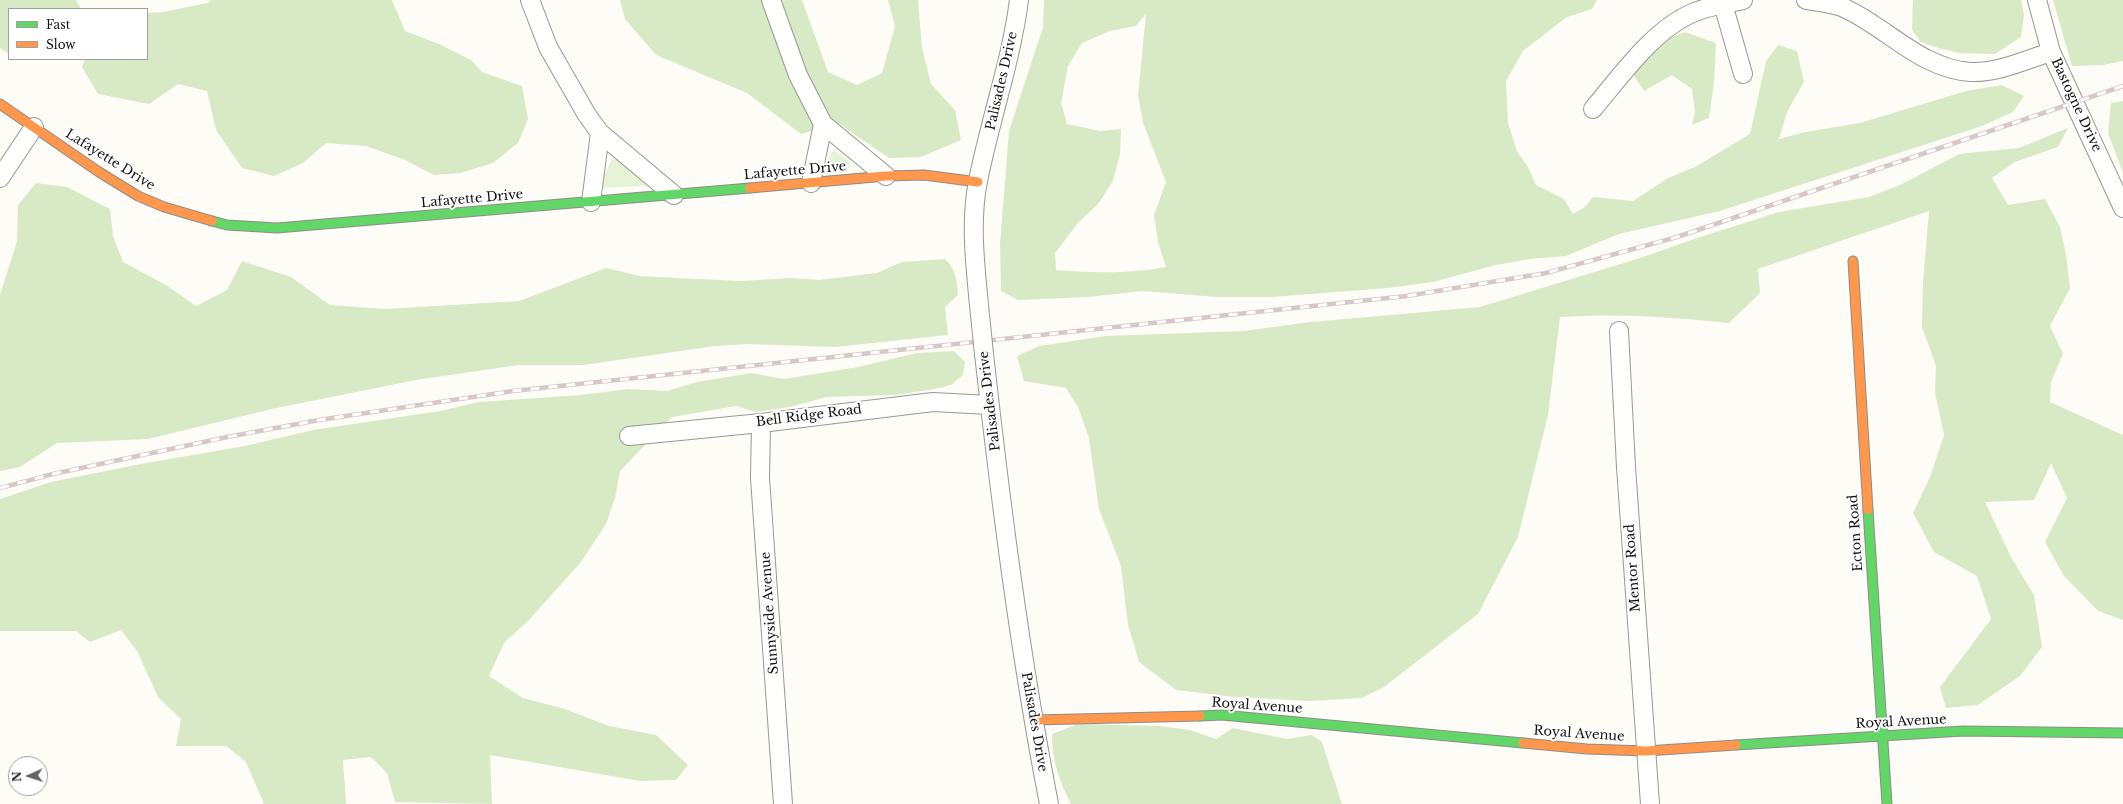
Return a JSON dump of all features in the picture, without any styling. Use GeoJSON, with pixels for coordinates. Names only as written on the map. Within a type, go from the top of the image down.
{"type":"FeatureCollection","features":[{"type":"Feature","properties":{"kind":"street"},"geometry":{"type":"LineString","coordinates":[[530,0],[551,54],[587,115],[600,133],[674,195]]}},
{"type":"Feature","properties":{"kind":"street"},"geometry":{"type":"LineString","coordinates":[[771,0],[798,75],[823,124],[886,176]]}},
{"type":"Feature","properties":{"kind":"street","name":"Palisades Drive"},"geometry":{"type":"LineString","coordinates":[[1019,0],[1010,53],[978,182],[973,247],[1005,535],[1024,665],[1049,804]]}},
{"type":"Feature","properties":{"kind":"street"},"geometry":{"type":"LineString","coordinates":[[1593,109],[1646,48],[1670,26],[1695,12],[1742,0]]}},
{"type":"Feature","properties":{"kind":"street"},"geometry":{"type":"LineString","coordinates":[[1806,0],[1841,7],[1871,23],[1923,57],[1948,68],[1971,72],[1986,71],[2050,52]]}},
{"type":"Feature","properties":{"kind":"street","name":"Bastogne Drive"},"geometry":{"type":"LineString","coordinates":[[2037,0],[2050,52],[2123,208]]}},
{"type":"Feature","properties":{"kind":"street"},"geometry":{"type":"LineString","coordinates":[[1724,4],[1743,74]]}},
{"type":"Feature","properties":{"kind":"street","name":"Lafayette Drive"},"geometry":{"type":"LineString","coordinates":[[0,104],[138,196],[189,216],[227,225],[277,228],[886,176],[924,175],[978,182]]}},
{"type":"Feature","properties":{"kind":"street"},"geometry":{"type":"LineString","coordinates":[[811,183],[823,124]]}},
{"type":"Feature","properties":{"kind":"street"},"geometry":{"type":"LineString","coordinates":[[0,178],[34,127]]}},
{"type":"Feature","properties":{"kind":"street"},"geometry":{"type":"LineString","coordinates":[[591,202],[600,133]]}},
{"type":"Feature","properties":{"kind":"street","name":"Ecton Road"},"geometry":{"type":"LineString","coordinates":[[1853,260],[1855,320],[1887,804]]}},
{"type":"Feature","properties":{"kind":"street","name":"Mentor Road"},"geometry":{"type":"LineString","coordinates":[[1619,331],[1627,475],[1650,804]]}},
{"type":"Feature","properties":{"kind":"street","name":"Bell Ridge Road"},"geometry":{"type":"LineString","coordinates":[[629,436],[762,423],[825,414],[933,402],[990,405]]}},
{"type":"Feature","properties":{"kind":"street","name":"Sunnyside Avenue"},"geometry":{"type":"LineString","coordinates":[[762,423],[760,478],[783,804]]}},
{"type":"Feature","properties":{"kind":"street","name":"Royal Avenue"},"geometry":{"type":"LineString","coordinates":[[1034,720],[1222,715],[1587,749],[1646,751],[1882,736],[2006,730],[2123,733]]}},
{"type":"Feature","properties":{"kind":"green space"},"geometry":{"type":"Polygon","coordinates":[[[0,0],[76,0],[80,8],[8,8],[8,53],[0,48],[0,0]]]}},
{"type":"Feature","properties":{"kind":"green space"},"geometry":{"type":"Polygon","coordinates":[[[211,0],[392,0],[405,31],[439,44],[471,60],[482,72],[522,86],[528,119],[518,143],[493,163],[460,173],[434,175],[405,160],[366,146],[326,143],[303,163],[274,176],[242,168],[216,130],[207,91],[178,84],[149,104],[98,94],[82,67],[85,60],[148,60],[148,13],[163,12],[207,3],[211,0]]]}},
{"type":"Feature","properties":{"kind":"green space"},"geometry":{"type":"Polygon","coordinates":[[[620,0],[802,0],[828,72],[857,85],[882,73],[895,26],[888,0],[918,0],[922,48],[931,84],[955,110],[961,140],[921,157],[889,158],[838,123],[801,134],[747,93],[656,55],[625,19],[620,0]]]}},
{"type":"Feature","properties":{"kind":"green space"},"geometry":{"type":"Polygon","coordinates":[[[1044,0],[1597,0],[1592,9],[1567,17],[1523,51],[1506,81],[1508,123],[1517,151],[1528,167],[1536,185],[1564,199],[1573,214],[1585,207],[1593,197],[1633,201],[1668,178],[1695,167],[1750,134],[1766,61],[1778,45],[1797,51],[1804,82],[1787,112],[1779,139],[1805,132],[1860,123],[1966,91],[2002,85],[2024,96],[2013,112],[1982,126],[1720,211],[1619,234],[1566,256],[1530,259],[1496,265],[1433,282],[1388,288],[1272,297],[1217,297],[1142,291],[1089,297],[1018,300],[1001,291],[1000,244],[1009,131],[1043,27],[1044,0]],[[1146,14],[1136,26],[1110,31],[1082,43],[1068,66],[1061,103],[1067,124],[1100,131],[1121,129],[1120,154],[1113,181],[1099,203],[1078,223],[1055,253],[1056,270],[1111,272],[1138,271],[1166,267],[1158,242],[1154,215],[1166,182],[1143,123],[1138,95],[1146,14]]]}},
{"type":"Feature","properties":{"kind":"green space"},"geometry":{"type":"Polygon","coordinates":[[[1913,0],[2021,0],[2024,15],[2021,37],[1995,54],[1958,53],[1935,47],[1921,42],[1912,30],[1913,0]]]}},
{"type":"Feature","properties":{"kind":"green space"},"geometry":{"type":"Polygon","coordinates":[[[2053,0],[2123,0],[2123,61],[2103,65],[2072,66],[2053,0]]]}},
{"type":"Feature","properties":{"kind":"green space"},"geometry":{"type":"Polygon","coordinates":[[[1685,32],[1716,43],[1714,83],[1709,118],[1692,125],[1695,112],[1692,89],[1672,75],[1644,91],[1633,74],[1655,43],[1685,32]]]}},
{"type":"Feature","properties":{"kind":"green space"},"geometry":{"type":"Polygon","coordinates":[[[2123,101],[2123,173],[2108,133],[2111,103],[2123,101]]]}},
{"type":"Feature","properties":{"kind":"green space"},"geometry":{"type":"Polygon","coordinates":[[[2068,128],[2058,147],[2015,162],[1992,178],[2008,205],[2045,199],[2060,227],[2066,254],[2070,288],[2050,326],[2063,354],[2051,382],[2050,402],[2123,435],[2123,620],[2098,611],[2064,576],[2045,542],[2067,498],[2051,463],[2034,500],[1985,502],[2012,559],[2034,595],[2042,647],[2020,676],[1978,705],[1946,708],[1940,687],[1991,619],[1977,576],[1934,552],[1913,513],[1930,477],[1944,435],[1935,393],[1936,366],[1922,327],[1923,282],[1929,211],[1758,269],[1760,293],[1729,323],[1644,316],[1603,315],[1560,317],[1548,415],[1518,537],[1478,614],[1384,687],[1362,698],[1310,701],[1234,697],[1176,690],[1139,662],[1128,625],[1121,566],[1099,509],[1089,438],[1078,407],[1066,388],[1024,381],[1017,356],[1039,346],[1106,336],[1243,331],[1311,322],[1480,307],[1640,258],[1779,212],[1869,197],[1902,184],[1959,154],[2019,148],[2068,128]]]}},
{"type":"Feature","properties":{"kind":"green space"},"geometry":{"type":"Polygon","coordinates":[[[835,151],[849,162],[851,166],[848,168],[825,169],[826,162],[832,152],[835,151]]]}},
{"type":"Feature","properties":{"kind":"green space"},"geometry":{"type":"Polygon","coordinates":[[[612,159],[617,159],[627,164],[648,184],[645,186],[601,188],[601,182],[612,159]]]}},
{"type":"Feature","properties":{"kind":"green space"},"geometry":{"type":"Polygon","coordinates":[[[36,183],[67,187],[110,209],[113,236],[123,262],[166,285],[196,306],[227,290],[242,261],[291,277],[330,305],[385,309],[519,301],[606,268],[640,276],[740,281],[792,278],[819,280],[877,273],[902,262],[945,259],[952,267],[958,295],[945,307],[948,335],[835,347],[747,344],[715,346],[584,365],[519,365],[416,380],[272,409],[148,439],[57,443],[20,467],[0,471],[0,295],[17,241],[18,205],[36,183]]]}},
{"type":"Feature","properties":{"kind":"green space"},"geometry":{"type":"Polygon","coordinates":[[[954,351],[965,362],[963,375],[951,385],[935,389],[896,395],[827,397],[790,407],[756,412],[736,406],[672,417],[620,471],[615,498],[606,524],[581,562],[528,621],[504,643],[489,676],[523,698],[565,709],[609,726],[656,735],[688,765],[676,780],[640,781],[490,755],[492,804],[395,802],[387,773],[371,757],[343,760],[346,804],[264,804],[246,762],[226,746],[176,746],[181,719],[158,697],[137,651],[121,630],[90,642],[76,631],[0,631],[0,499],[51,482],[146,463],[245,446],[313,430],[440,411],[479,402],[581,395],[628,389],[667,391],[697,382],[751,373],[784,379],[858,367],[917,353],[954,351]]]}},
{"type":"Feature","properties":{"kind":"green space"},"geometry":{"type":"Polygon","coordinates":[[[1078,724],[1160,726],[1190,730],[1216,739],[1233,728],[1287,739],[1312,735],[1322,742],[1342,804],[1071,804],[1057,770],[1053,753],[1052,734],[1078,724]]]}},
{"type":"Feature","properties":{"kind":"railway"},"geometry":{"type":"LineString","coordinates":[[0,488],[53,474],[227,437],[319,420],[513,391],[1407,296],[1546,273],[1677,237],[2123,86]]}},
{"type":"Feature","properties":{"kind":"traffic: fast"},"geometry":{"type":"LineString","coordinates":[[212,221],[227,225],[277,228],[750,188]]}},
{"type":"Feature","properties":{"kind":"traffic: fast"},"geometry":{"type":"LineString","coordinates":[[1868,510],[1887,804]]}},
{"type":"Feature","properties":{"kind":"traffic: fast"},"geometry":{"type":"LineString","coordinates":[[1200,716],[1222,715],[1523,743]]}},
{"type":"Feature","properties":{"kind":"traffic: fast"},"geometry":{"type":"LineString","coordinates":[[1736,745],[1963,731],[2123,733]]}},
{"type":"Feature","properties":{"kind":"traffic: slow"},"geometry":{"type":"LineString","coordinates":[[0,104],[99,172],[138,196],[164,207],[212,221]]}},
{"type":"Feature","properties":{"kind":"traffic: slow"},"geometry":{"type":"LineString","coordinates":[[750,188],[886,176],[924,175],[978,182]]}},
{"type":"Feature","properties":{"kind":"traffic: slow"},"geometry":{"type":"LineString","coordinates":[[1853,261],[1868,510]]}},
{"type":"Feature","properties":{"kind":"traffic: slow"},"geometry":{"type":"LineString","coordinates":[[1034,720],[1200,716]]}},
{"type":"Feature","properties":{"kind":"traffic: slow"},"geometry":{"type":"LineString","coordinates":[[1523,743],[1587,749],[1646,751],[1736,745]]}}]}
